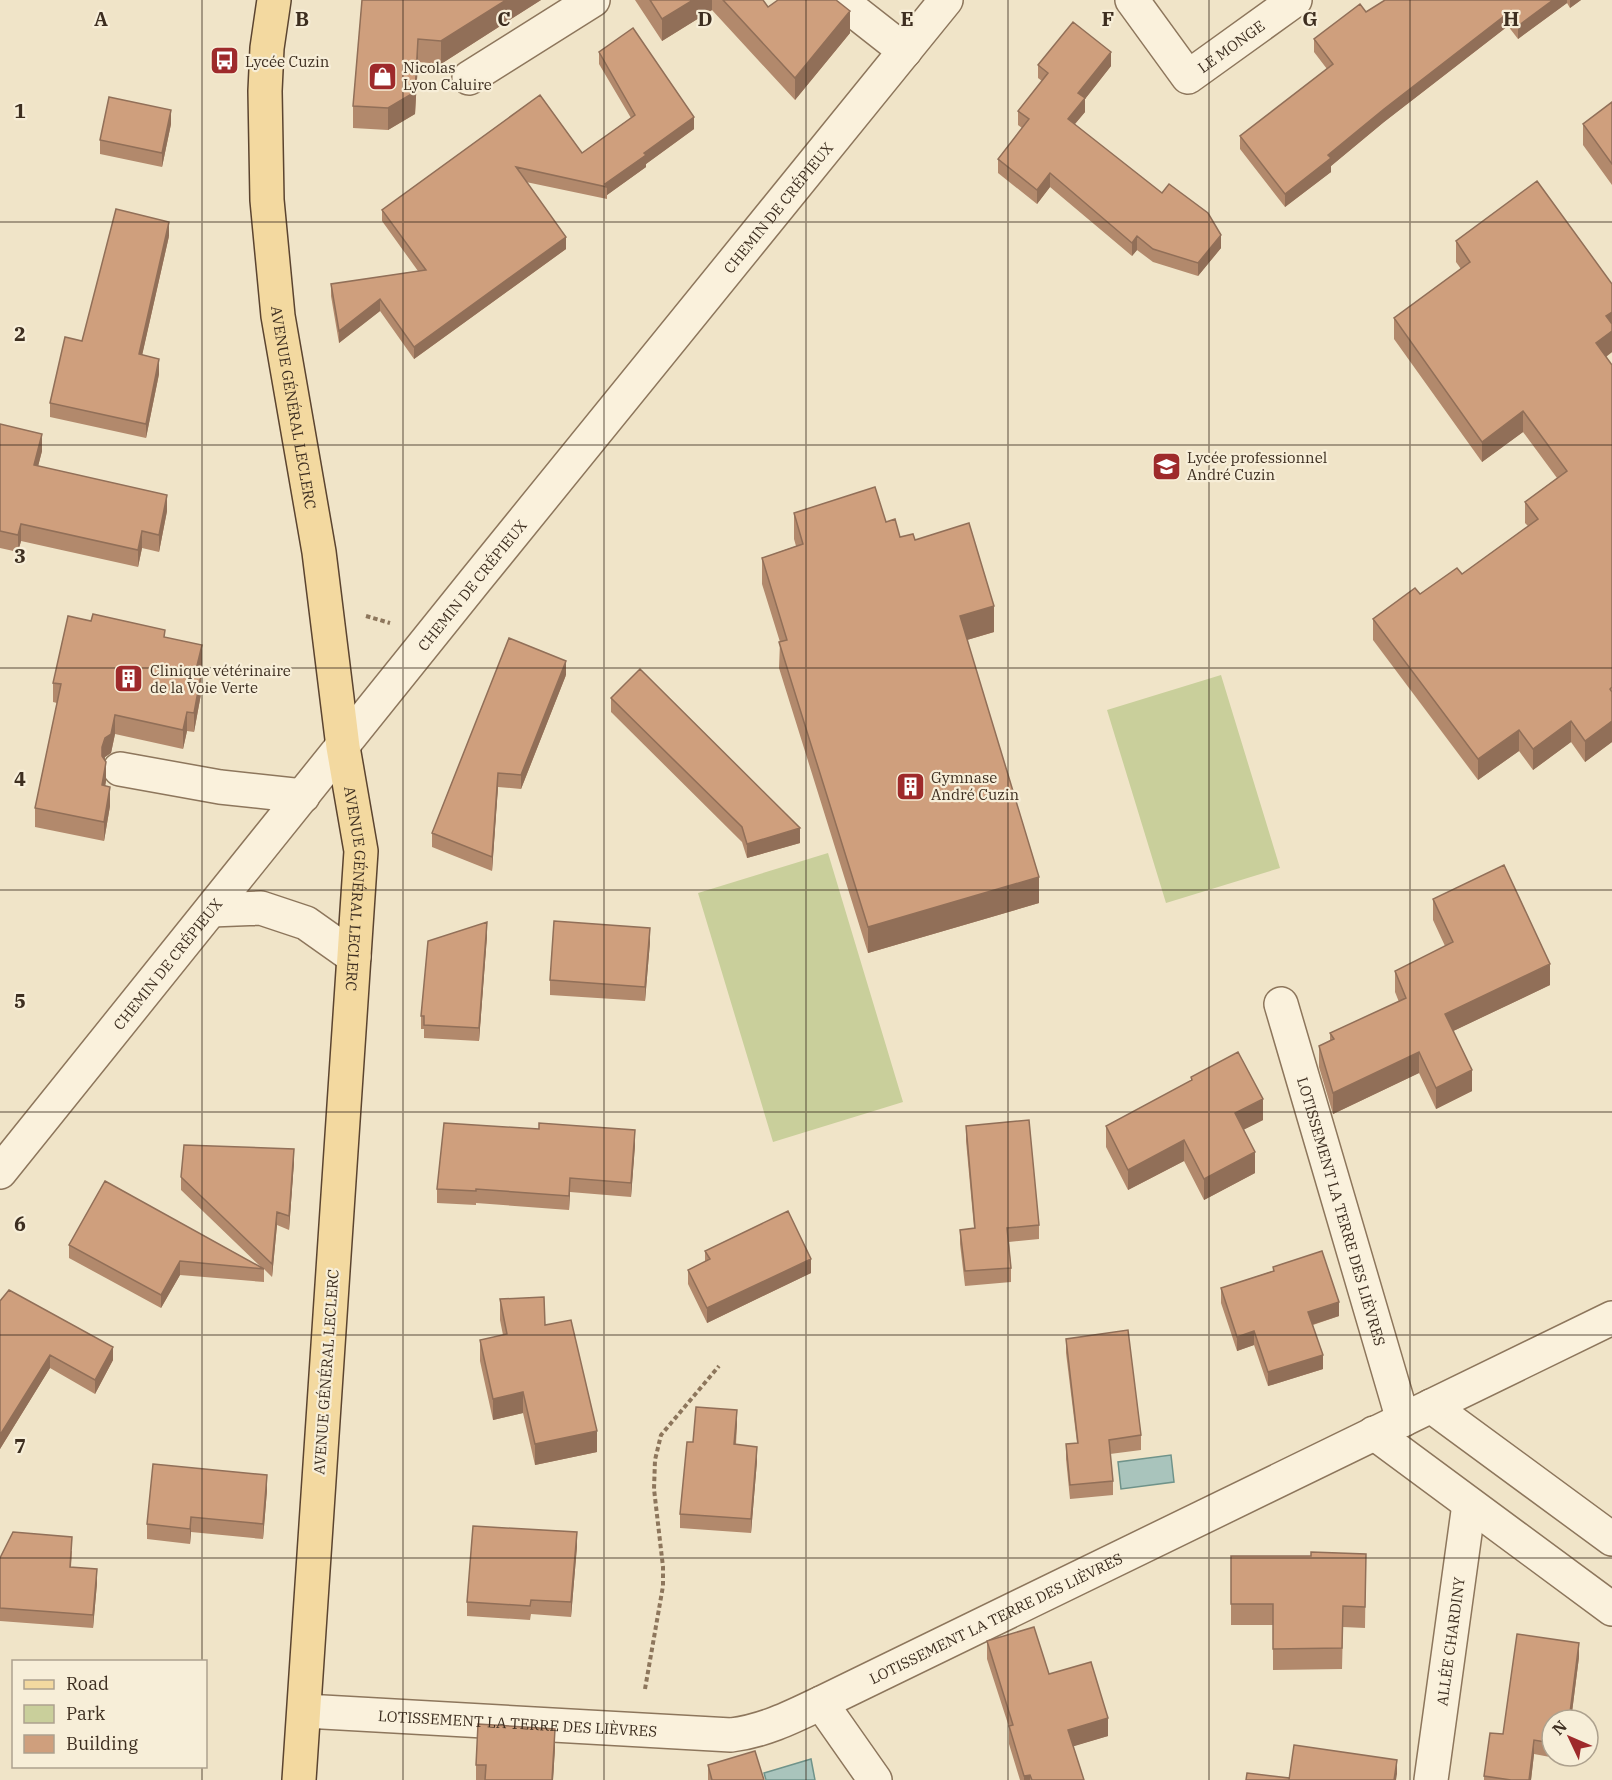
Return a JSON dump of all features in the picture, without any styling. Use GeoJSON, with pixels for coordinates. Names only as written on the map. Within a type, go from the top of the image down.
{"type":"FeatureCollection","features":[{"type":"Feature","properties":{"kind":"main road","name":"AVENUE GÉNÉRAL LECLERC"},"geometry":{"type":"LineString","coordinates":[[274,0],[267,48],[265,91],[268,212],[278,316],[319,552],[343,747],[361,851],[299,1780]]}},
{"type":"Feature","properties":{"kind":"street"},"geometry":{"type":"LineString","coordinates":[[469,78],[593,0]]}},
{"type":"Feature","properties":{"kind":"street"},"geometry":{"type":"LineString","coordinates":[[840,0],[905,51]]}},
{"type":"Feature","properties":{"kind":"street","name":"CHEMIN DE CRÉPIEUX"},"geometry":{"type":"LineString","coordinates":[[0,1172],[489,563],[946,0]]}},
{"type":"Feature","properties":{"kind":"street","name":"LE MONGE"},"geometry":{"type":"LineString","coordinates":[[1132,0],[1188,77],[1295,0]]}},
{"type":"Feature","properties":{"kind":"street"},"geometry":{"type":"LineString","coordinates":[[120,769],[220,787],[303,796]]}},
{"type":"Feature","properties":{"kind":"street"},"geometry":{"type":"LineString","coordinates":[[211,910],[261,909],[306,923],[354,957]]}},
{"type":"Feature","properties":{"kind":"street","name":"LOTISSEMENT LA TERRE DES LIÈVRES"},"geometry":{"type":"LineString","coordinates":[[1281,1004],[1417,1413]]}},
{"type":"Feature","properties":{"kind":"street","name":"LOTISSEMENT LA TERRE DES LIÈVRES"},"geometry":{"type":"LineString","coordinates":[[304,1711],[731,1735],[753,1733],[776,1725],[1612,1318]]}},
{"type":"Feature","properties":{"kind":"street"},"geometry":{"type":"LineString","coordinates":[[1417,1413],[1612,1539]]}},
{"type":"Feature","properties":{"kind":"street"},"geometry":{"type":"LineString","coordinates":[[1374,1433],[1612,1609]]}},
{"type":"Feature","properties":{"kind":"street","name":"ALLÉE CHARDINY"},"geometry":{"type":"LineString","coordinates":[[1431,1780],[1469,1504]]}},
{"type":"Feature","properties":{"kind":"street"},"geometry":{"type":"LineString","coordinates":[[821,1703],[874,1780]]}},
{"type":"Feature","properties":{"kind":"path"},"geometry":{"type":"LineString","coordinates":[[638,1730],[663,1586],[654,1489],[655,1460],[661,1435],[719,1366]]}},
{"type":"Feature","properties":{"kind":"green space"},"geometry":{"type":"Polygon","coordinates":[[[1221,675],[1280,868],[1166,903],[1107,710],[1221,675]]]}},
{"type":"Feature","properties":{"kind":"green space"},"geometry":{"type":"Polygon","coordinates":[[[828,853],[903,1102],[773,1142],[698,893],[828,853]]]}},
{"type":"Feature","properties":{"kind":"water"},"geometry":{"type":"Polygon","coordinates":[[[1171,1455],[1174,1482],[1121,1489],[1118,1462],[1171,1455]]]}},
{"type":"Feature","properties":{"kind":"water"},"geometry":{"type":"Polygon","coordinates":[[[811,1759],[815,1780],[766,1780],[764,1773],[811,1759]]]}},
{"type":"Feature","properties":{"kind":"building"},"geometry":{"type":"Polygon","coordinates":[[[362,0],[506,0],[441,41],[418,39],[415,92],[388,108],[353,106],[362,0]]]}},
{"type":"Feature","properties":{"kind":"building"},"geometry":{"type":"Polygon","coordinates":[[[650,0],[693,0],[662,19],[650,0]]]}},
{"type":"Feature","properties":{"kind":"building"},"geometry":{"type":"Polygon","coordinates":[[[723,0],[763,0],[768,7],[778,0],[836,0],[850,11],[795,78],[723,0]]]}},
{"type":"Feature","properties":{"kind":"building"},"geometry":{"type":"Polygon","coordinates":[[[1385,0],[1553,0],[1518,26],[1508,13],[1384,109],[1328,155],[1331,158],[1285,194],[1240,136],[1333,64],[1314,39],[1360,4],[1366,12],[1385,0]]]}},
{"type":"Feature","properties":{"kind":"building"},"geometry":{"type":"Polygon","coordinates":[[[1073,22],[1111,52],[1078,93],[1085,98],[1068,119],[1162,193],[1169,184],[1208,213],[1221,235],[1198,263],[1153,249],[1137,236],[1132,243],[1050,173],[1037,190],[998,159],[1029,119],[1018,111],[1048,73],[1038,65],[1073,22]]]}},
{"type":"Feature","properties":{"kind":"building"},"geometry":{"type":"Polygon","coordinates":[[[633,28],[694,117],[605,184],[607,187],[516,167],[566,237],[414,347],[380,299],[339,331],[331,284],[426,270],[382,210],[540,95],[582,153],[635,115],[599,52],[633,28]]]}},
{"type":"Feature","properties":{"kind":"building"},"geometry":{"type":"Polygon","coordinates":[[[109,97],[171,110],[162,153],[100,140],[109,97]]]}},
{"type":"Feature","properties":{"kind":"building"},"geometry":{"type":"Polygon","coordinates":[[[1612,102],[1612,164],[1583,124],[1612,102]]]}},
{"type":"Feature","properties":{"kind":"building"},"geometry":{"type":"Polygon","coordinates":[[[1537,181],[1612,284],[1612,312],[1606,316],[1612,324],[1612,331],[1596,343],[1612,365],[1612,687],[1610,689],[1612,692],[1612,721],[1585,741],[1571,721],[1533,749],[1519,730],[1478,759],[1373,619],[1415,588],[1420,594],[1457,568],[1462,574],[1538,519],[1525,502],[1567,471],[1523,411],[1482,442],[1394,318],[1470,262],[1456,241],[1537,181]]]}},
{"type":"Feature","properties":{"kind":"building"},"geometry":{"type":"Polygon","coordinates":[[[116,209],[169,222],[139,354],[159,359],[146,424],[50,403],[65,337],[82,341],[116,209]]]}},
{"type":"Feature","properties":{"kind":"building"},"geometry":{"type":"Polygon","coordinates":[[[0,424],[42,434],[34,465],[167,495],[159,535],[142,531],[138,550],[21,524],[18,535],[0,531],[0,424]]]}},
{"type":"Feature","properties":{"kind":"building","name":"Gymnase André Cuzin"},"geometry":{"type":"Polygon","coordinates":[[[875,487],[886,522],[895,519],[900,537],[913,534],[915,540],[969,523],[994,606],[960,616],[1039,877],[868,927],[779,642],[787,640],[762,558],[803,544],[794,513],[875,487]]]}},
{"type":"Feature","properties":{"kind":"building"},"geometry":{"type":"Polygon","coordinates":[[[93,614],[165,630],[164,637],[202,645],[195,674],[201,675],[194,713],[187,712],[183,730],[115,715],[111,734],[105,738],[102,747],[102,756],[106,762],[102,785],[110,787],[104,822],[35,808],[61,684],[53,683],[68,616],[91,621],[93,614]]]}},
{"type":"Feature","properties":{"kind":"building"},"geometry":{"type":"Polygon","coordinates":[[[509,638],[566,661],[521,775],[498,773],[492,857],[432,833],[509,638]]]}},
{"type":"Feature","properties":{"kind":"building"},"geometry":{"type":"Polygon","coordinates":[[[640,669],[800,828],[747,844],[742,827],[611,698],[640,669]]]}},
{"type":"Feature","properties":{"kind":"building"},"geometry":{"type":"Polygon","coordinates":[[[1504,865],[1550,964],[1445,1014],[1472,1070],[1436,1088],[1419,1052],[1333,1093],[1319,1046],[1334,1039],[1330,1033],[1406,998],[1395,971],[1453,942],[1433,899],[1504,865]]]}},
{"type":"Feature","properties":{"kind":"building"},"geometry":{"type":"Polygon","coordinates":[[[554,921],[650,928],[645,987],[550,980],[554,921]]]}},
{"type":"Feature","properties":{"kind":"building"},"geometry":{"type":"Polygon","coordinates":[[[487,922],[479,1028],[424,1025],[424,1016],[421,1016],[428,941],[487,922]]]}},
{"type":"Feature","properties":{"kind":"building"},"geometry":{"type":"Polygon","coordinates":[[[1238,1052],[1263,1099],[1235,1113],[1255,1152],[1204,1179],[1184,1140],[1128,1170],[1106,1126],[1192,1080],[1191,1077],[1238,1052]]]}},
{"type":"Feature","properties":{"kind":"building"},"geometry":{"type":"Polygon","coordinates":[[[1029,1120],[1039,1225],[1007,1228],[1011,1268],[965,1271],[960,1230],[975,1228],[966,1126],[1029,1120]]]}},
{"type":"Feature","properties":{"kind":"building"},"geometry":{"type":"Polygon","coordinates":[[[444,1123],[539,1129],[539,1123],[635,1130],[631,1183],[570,1178],[569,1196],[476,1189],[476,1191],[437,1189],[444,1123]]]}},
{"type":"Feature","properties":{"kind":"building"},"geometry":{"type":"Polygon","coordinates":[[[184,1145],[294,1149],[289,1216],[277,1212],[272,1264],[181,1177],[184,1145]]]}},
{"type":"Feature","properties":{"kind":"building"},"geometry":{"type":"Polygon","coordinates":[[[105,1181],[264,1269],[180,1261],[161,1295],[69,1245],[105,1181]]]}},
{"type":"Feature","properties":{"kind":"building"},"geometry":{"type":"Polygon","coordinates":[[[788,1211],[811,1259],[707,1308],[688,1270],[710,1259],[705,1251],[788,1211]]]}},
{"type":"Feature","properties":{"kind":"building"},"geometry":{"type":"Polygon","coordinates":[[[1322,1251],[1339,1302],[1308,1312],[1323,1355],[1268,1372],[1254,1331],[1237,1337],[1221,1288],[1274,1271],[1273,1267],[1322,1251]]]}},
{"type":"Feature","properties":{"kind":"building"},"geometry":{"type":"Polygon","coordinates":[[[9,1290],[113,1347],[95,1380],[50,1355],[0,1435],[0,1301],[9,1290]]]}},
{"type":"Feature","properties":{"kind":"building"},"geometry":{"type":"Polygon","coordinates":[[[544,1297],[545,1325],[571,1320],[597,1431],[535,1444],[523,1392],[493,1399],[480,1340],[507,1334],[500,1299],[544,1297]]]}},
{"type":"Feature","properties":{"kind":"building"},"geometry":{"type":"Polygon","coordinates":[[[1128,1330],[1141,1435],[1109,1440],[1113,1481],[1070,1485],[1066,1444],[1078,1443],[1066,1339],[1128,1330]]]}},
{"type":"Feature","properties":{"kind":"building"},"geometry":{"type":"Polygon","coordinates":[[[696,1407],[737,1410],[734,1444],[757,1447],[751,1519],[680,1514],[687,1442],[693,1442],[696,1407]]]}},
{"type":"Feature","properties":{"kind":"building"},"geometry":{"type":"Polygon","coordinates":[[[153,1464],[267,1475],[263,1524],[191,1517],[190,1529],[147,1524],[153,1464]]]}},
{"type":"Feature","properties":{"kind":"building"},"geometry":{"type":"Polygon","coordinates":[[[473,1526],[577,1532],[571,1602],[531,1600],[530,1606],[467,1602],[473,1526]]]}},
{"type":"Feature","properties":{"kind":"building"},"geometry":{"type":"Polygon","coordinates":[[[13,1532],[72,1537],[70,1567],[97,1569],[93,1615],[0,1608],[0,1558],[13,1532]]]}},
{"type":"Feature","properties":{"kind":"building"},"geometry":{"type":"Polygon","coordinates":[[[1311,1552],[1366,1554],[1365,1607],[1343,1606],[1342,1648],[1273,1649],[1273,1604],[1231,1604],[1231,1556],[1311,1556],[1311,1552]]]}},
{"type":"Feature","properties":{"kind":"building"},"geometry":{"type":"Polygon","coordinates":[[[1034,1627],[1049,1674],[1091,1662],[1108,1718],[1068,1730],[1084,1780],[1032,1780],[1030,1775],[1024,1776],[1009,1726],[1013,1725],[987,1641],[1034,1627]]]}},
{"type":"Feature","properties":{"kind":"building"},"geometry":{"type":"Polygon","coordinates":[[[1517,1634],[1579,1643],[1571,1708],[1540,1708],[1540,1741],[1534,1740],[1529,1780],[1484,1776],[1490,1733],[1503,1734],[1517,1634]]]}},
{"type":"Feature","properties":{"kind":"building"},"geometry":{"type":"Polygon","coordinates":[[[478,1724],[555,1729],[552,1780],[485,1780],[486,1765],[476,1765],[478,1724]]]}},
{"type":"Feature","properties":{"kind":"building"},"geometry":{"type":"Polygon","coordinates":[[[1294,1745],[1397,1760],[1394,1780],[1289,1780],[1294,1745]]]}},
{"type":"Feature","properties":{"kind":"building"},"geometry":{"type":"Polygon","coordinates":[[[755,1751],[764,1780],[712,1780],[708,1765],[755,1751]]]}},
{"type":"Feature","properties":{"kind":"building"},"geometry":{"type":"Polygon","coordinates":[[[1247,1773],[1289,1778],[1289,1780],[1246,1780],[1247,1773]]]}},
{"type":"Feature","properties":{"kind":"place","name":"Lycée Cuzin"},"geometry":{"type":"Point","coordinates":[224,61]}},
{"type":"Feature","properties":{"kind":"place","name":"Nicolas Lyon Caluire"},"geometry":{"type":"Point","coordinates":[382,76]}},
{"type":"Feature","properties":{"kind":"place","name":"Lycée professionnel André Cuzin"},"geometry":{"type":"Point","coordinates":[1166,466]}},
{"type":"Feature","properties":{"kind":"place","name":"Clinique vétérinaire de la Voie Verte"},"geometry":{"type":"Point","coordinates":[129,679]}},
{"type":"Feature","properties":{"kind":"place","name":"Gymnase André Cuzin"},"geometry":{"type":"Point","coordinates":[910,786]}}]}
